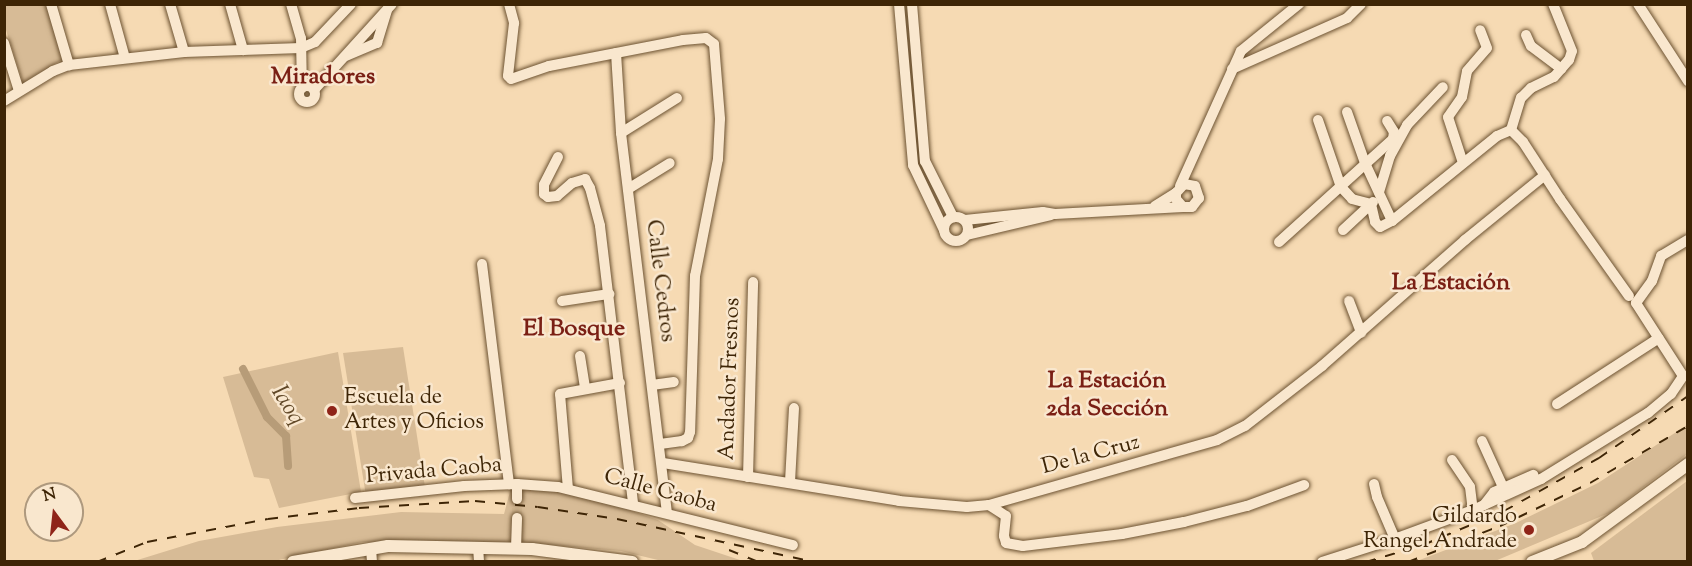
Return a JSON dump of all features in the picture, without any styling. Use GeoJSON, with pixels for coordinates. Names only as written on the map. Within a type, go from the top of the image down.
{"type":"FeatureCollection","features":[{"type":"Feature","properties":{"kind":"street"},"geometry":{"type":"LineString","coordinates":[[51,4],[69,65]]}},
{"type":"Feature","properties":{"kind":"street"},"geometry":{"type":"LineString","coordinates":[[110,4],[125,58]]}},
{"type":"Feature","properties":{"kind":"street"},"geometry":{"type":"LineString","coordinates":[[170,4],[184,52]]}},
{"type":"Feature","properties":{"kind":"street"},"geometry":{"type":"LineString","coordinates":[[230,4],[243,50]]}},
{"type":"Feature","properties":{"kind":"street"},"geometry":{"type":"LineString","coordinates":[[291,4],[300,32],[302,88],[299,95],[304,101],[314,98],[314,90],[390,7]]}},
{"type":"Feature","properties":{"kind":"street"},"geometry":{"type":"LineString","coordinates":[[509,4],[514,30],[509,78],[549,66],[706,38],[714,44],[720,119],[714,184],[695,276],[690,432],[688,438],[682,441],[660,444]]}},
{"type":"Feature","properties":{"kind":"street"},"geometry":{"type":"LineString","coordinates":[[899,4],[913,165],[951,240],[963,239],[967,234],[965,220]]}},
{"type":"Feature","properties":{"kind":"street"},"geometry":{"type":"LineString","coordinates":[[912,4],[925,161],[953,217],[965,220],[1043,212],[1055,214],[1192,207],[1198,201],[1199,193],[1193,159]]}},
{"type":"Feature","properties":{"kind":"street"},"geometry":{"type":"LineString","coordinates":[[1183,207],[1179,204],[1178,190],[1241,51],[1299,4]]}},
{"type":"Feature","properties":{"kind":"street"},"geometry":{"type":"LineString","coordinates":[[1232,69],[1347,18],[1361,4]]}},
{"type":"Feature","properties":{"kind":"street"},"geometry":{"type":"LineString","coordinates":[[1371,204],[1375,222],[1380,227],[1392,221],[1497,136],[1511,130],[1521,98],[1532,88],[1554,77],[1572,51],[1553,4]]}},
{"type":"Feature","properties":{"kind":"street"},"geometry":{"type":"LineString","coordinates":[[1638,4],[1686,78]]}},
{"type":"Feature","properties":{"kind":"street"},"geometry":{"type":"LineString","coordinates":[[4,101],[52,71],[69,65],[184,52],[301,48],[315,42],[351,5]]}},
{"type":"Feature","properties":{"kind":"street"},"geometry":{"type":"LineString","coordinates":[[1463,163],[1448,117],[1462,97],[1467,71],[1487,48],[1480,30]]}},
{"type":"Feature","properties":{"kind":"street"},"geometry":{"type":"LineString","coordinates":[[1263,33],[1264,45],[1272,51]]}},
{"type":"Feature","properties":{"kind":"street"},"geometry":{"type":"LineString","coordinates":[[1526,35],[1531,46],[1561,69]]}},
{"type":"Feature","properties":{"kind":"street"},"geometry":{"type":"LineString","coordinates":[[4,43],[19,91]]}},
{"type":"Feature","properties":{"kind":"street","name":"Calle Cedros"},"geometry":{"type":"LineString","coordinates":[[616,53],[621,133],[663,463],[667,513]]}},
{"type":"Feature","properties":{"kind":"street"},"geometry":{"type":"LineString","coordinates":[[1343,230],[1380,194],[1390,156],[1407,125],[1443,87]]}},
{"type":"Feature","properties":{"kind":"street"},"geometry":{"type":"LineString","coordinates":[[621,133],[676,98]]}},
{"type":"Feature","properties":{"kind":"street"},"geometry":{"type":"LineString","coordinates":[[1347,112],[1365,163],[1392,221]]}},
{"type":"Feature","properties":{"kind":"street"},"geometry":{"type":"LineString","coordinates":[[1318,120],[1341,187],[1352,199],[1371,204]]}},
{"type":"Feature","properties":{"kind":"street"},"geometry":{"type":"LineString","coordinates":[[1279,242],[1395,135],[1387,121]]}},
{"type":"Feature","properties":{"kind":"street"},"geometry":{"type":"LineString","coordinates":[[1322,561],[1395,539],[1473,510],[1540,479],[1588,452],[1648,413],[1671,393],[1683,376],[1523,142],[1511,130]]}},
{"type":"Feature","properties":{"kind":"street"},"geometry":{"type":"LineString","coordinates":[[558,157],[543,184],[544,194],[557,196],[578,179],[585,179],[590,188],[603,243],[633,504]]}},
{"type":"Feature","properties":{"kind":"street"},"geometry":{"type":"LineString","coordinates":[[628,189],[670,163]]}},
{"type":"Feature","properties":{"kind":"street","name":"De la Cruz"},"geometry":{"type":"LineString","coordinates":[[663,463],[899,501],[967,507],[989,505],[1217,440],[1245,426],[1361,333],[1465,240],[1545,175]]}},
{"type":"Feature","properties":{"kind":"street"},"geometry":{"type":"LineString","coordinates":[[1152,208],[1188,184],[1196,186]]}},
{"type":"Feature","properties":{"kind":"street"},"geometry":{"type":"LineString","coordinates":[[967,234],[1038,220],[1055,214]]}},
{"type":"Feature","properties":{"kind":"street"},"geometry":{"type":"LineString","coordinates":[[944,230],[945,224],[953,217]]}},
{"type":"Feature","properties":{"kind":"street"},"geometry":{"type":"LineString","coordinates":[[1633,301],[1652,281],[1661,256],[1688,240]]}},
{"type":"Feature","properties":{"kind":"street"},"geometry":{"type":"LineString","coordinates":[[482,264],[517,499]]}},
{"type":"Feature","properties":{"kind":"street","name":"Andador Fresnos"},"geometry":{"type":"LineString","coordinates":[[748,477],[753,282]]}},
{"type":"Feature","properties":{"kind":"street"},"geometry":{"type":"LineString","coordinates":[[562,301],[609,294]]}},
{"type":"Feature","properties":{"kind":"street"},"geometry":{"type":"LineString","coordinates":[[1349,302],[1361,333]]}},
{"type":"Feature","properties":{"kind":"street"},"geometry":{"type":"LineString","coordinates":[[1557,404],[1659,338]]}},
{"type":"Feature","properties":{"kind":"street"},"geometry":{"type":"LineString","coordinates":[[580,356],[585,388]]}},
{"type":"Feature","properties":{"kind":"street"},"geometry":{"type":"LineString","coordinates":[[652,385],[674,382]]}},
{"type":"Feature","properties":{"kind":"street"},"geometry":{"type":"LineString","coordinates":[[568,489],[558,398],[564,392],[620,383]]}},
{"type":"Feature","properties":{"kind":"street"},"geometry":{"type":"LineString","coordinates":[[790,482],[794,408]]}},
{"type":"Feature","properties":{"kind":"street"},"geometry":{"type":"LineString","coordinates":[[1482,441],[1503,487]]}},
{"type":"Feature","properties":{"kind":"street"},"geometry":{"type":"LineString","coordinates":[[1484,505],[1488,496],[1503,487],[1562,459]]}},
{"type":"Feature","properties":{"kind":"street"},"geometry":{"type":"LineString","coordinates":[[1452,460],[1470,487],[1473,510]]}},
{"type":"Feature","properties":{"kind":"street"},"geometry":{"type":"LineString","coordinates":[[1532,561],[1582,542],[1688,464]]}},
{"type":"Feature","properties":{"kind":"street","name":"Calle Caoba"},"geometry":{"type":"LineString","coordinates":[[513,484],[568,489],[793,545]]}},
{"type":"Feature","properties":{"kind":"street","name":"Privada Caoba"},"geometry":{"type":"LineString","coordinates":[[355,498],[464,486],[513,484]]}},
{"type":"Feature","properties":{"kind":"street"},"geometry":{"type":"LineString","coordinates":[[1374,484],[1377,497],[1395,539]]}},
{"type":"Feature","properties":{"kind":"street"},"geometry":{"type":"LineString","coordinates":[[989,505],[1006,516],[1004,536],[1006,543],[1023,546],[1122,534],[1184,522],[1274,497],[1300,487]]}},
{"type":"Feature","properties":{"kind":"street"},"geometry":{"type":"LineString","coordinates":[[516,548],[517,518]]}},
{"type":"Feature","properties":{"kind":"street"},"geometry":{"type":"LineString","coordinates":[[478,547],[478,561]]}},
{"type":"Feature","properties":{"kind":"street"},"geometry":{"type":"LineString","coordinates":[[293,561],[371,548],[478,547],[516,548],[632,561]]}},
{"type":"Feature","properties":{"kind":"street"},"geometry":{"type":"LineString","coordinates":[[371,548],[372,561]]}},
{"type":"Feature","properties":{"kind":"shaded area"},"geometry":{"type":"Polygon","coordinates":[[[4,5],[47,5],[63,59],[23,83],[5,27],[4,5]]]}},
{"type":"Feature","properties":{"kind":"shaded area"},"geometry":{"type":"Polygon","coordinates":[[[403,347],[425,487],[366,496],[343,353],[403,347]]]}},
{"type":"Feature","properties":{"kind":"shaded area"},"geometry":{"type":"Polygon","coordinates":[[[338,352],[361,492],[279,508],[269,479],[254,477],[223,377],[338,352]]]}},
{"type":"Feature","properties":{"kind":"shaded area"},"geometry":{"type":"Polygon","coordinates":[[[1687,425],[1687,454],[1609,513],[1495,561],[1417,561],[1516,523],[1598,483],[1687,425]]]}},
{"type":"Feature","properties":{"kind":"shaded area"},"geometry":{"type":"Polygon","coordinates":[[[1687,481],[1687,561],[1594,561],[1591,553],[1687,481]]]}},
{"type":"Feature","properties":{"kind":"shaded area"},"geometry":{"type":"Polygon","coordinates":[[[511,488],[577,492],[658,520],[695,545],[743,561],[662,561],[621,551],[528,543],[362,542],[274,561],[131,562],[199,541],[277,527],[401,512],[504,514],[511,488]]]}},
{"type":"Feature","properties":{"kind":"waterway","name":"Iaoq"},"geometry":{"type":"LineString","coordinates":[[243,369],[267,417],[286,436],[288,466]]}},
{"type":"Feature","properties":{"kind":"tunnel"},"geometry":{"type":"LineString","coordinates":[[517,499],[517,518]]}},
{"type":"Feature","properties":{"kind":"railway"},"geometry":{"type":"LineString","coordinates":[[1366,562],[1423,545],[1504,511],[1599,458],[1688,396]]}},
{"type":"Feature","properties":{"kind":"railway"},"geometry":{"type":"LineString","coordinates":[[1408,562],[1500,526],[1590,483],[1688,426]]}},
{"type":"Feature","properties":{"kind":"railway"},"geometry":{"type":"LineString","coordinates":[[97,562],[147,542],[268,519],[359,508],[475,501],[538,507],[617,519],[815,562]]}},
{"type":"Feature","properties":{"kind":"railway"},"geometry":{"type":"LineString","coordinates":[[729,550],[758,562]]}},
{"type":"Feature","properties":{"kind":"place","name":"Escuela de Artes y Oficios"},"geometry":{"type":"Point","coordinates":[332,411]}},
{"type":"Feature","properties":{"kind":"place","name":"Gildardo Rangel Andrade"},"geometry":{"type":"Point","coordinates":[1529,530]}},
{"type":"Feature","properties":{"kind":"district","name":"Miradores"},"geometry":{"type":"Point","coordinates":[323,78]}},
{"type":"Feature","properties":{"kind":"district","name":"La Estación"},"geometry":{"type":"Point","coordinates":[1451,284]}},
{"type":"Feature","properties":{"kind":"district","name":"El Bosque"},"geometry":{"type":"Point","coordinates":[574,330]}},
{"type":"Feature","properties":{"kind":"district","name":"La Estación 2da Sección"},"geometry":{"type":"Point","coordinates":[1107,396]}}]}
